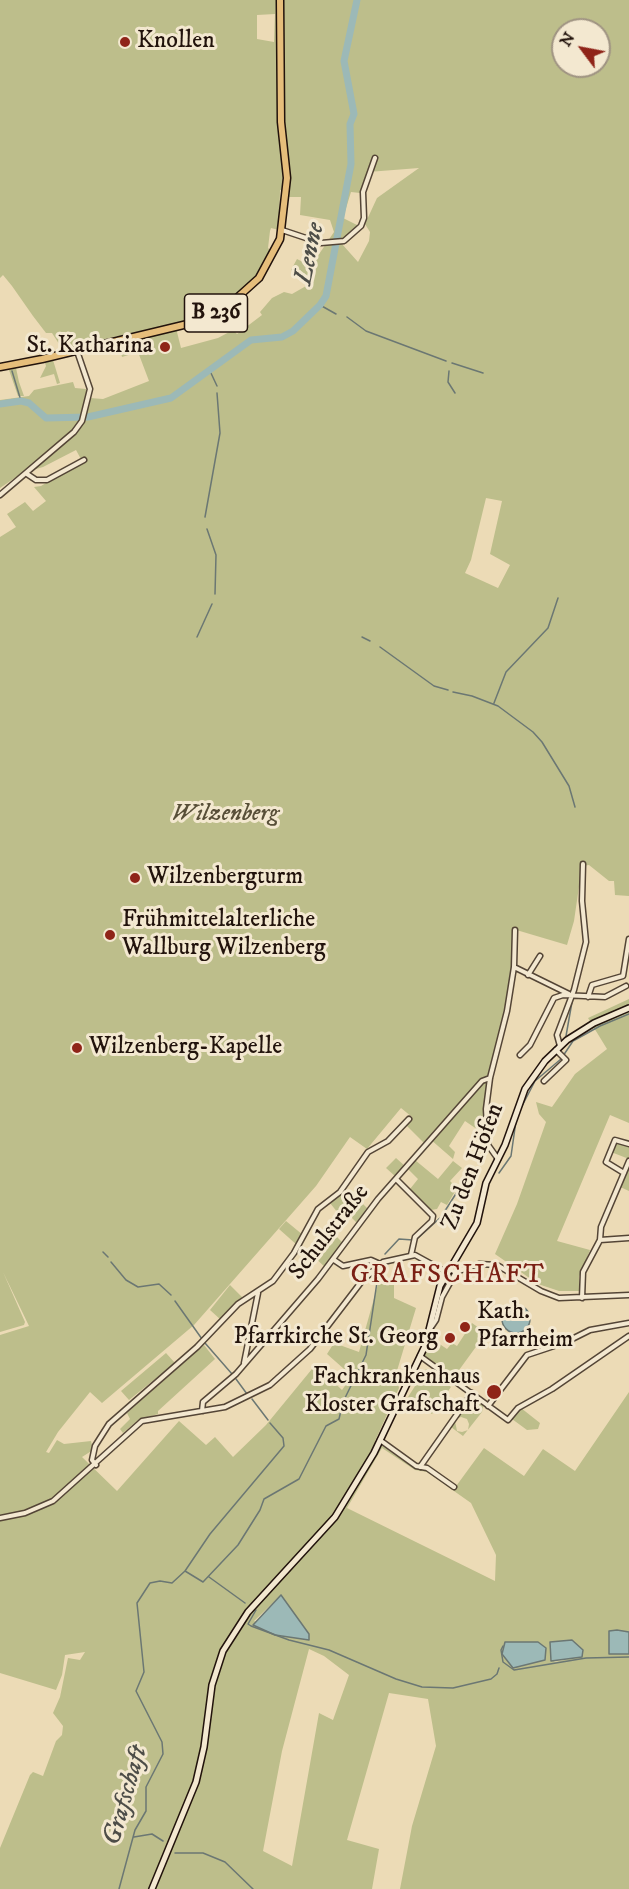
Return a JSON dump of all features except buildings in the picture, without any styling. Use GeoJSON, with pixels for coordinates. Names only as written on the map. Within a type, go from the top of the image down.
{"type":"FeatureCollection","features":[{"type":"Feature","properties":{"kind":"main road","name":"B 236"},"geometry":{"type":"LineString","coordinates":[[0,367],[189,324],[216,314],[259,278],[275,252],[282,230],[287,178],[281,122],[280,0]]}},
{"type":"Feature","properties":{"kind":"street"},"geometry":{"type":"LineString","coordinates":[[282,230],[317,242],[338,243],[361,226],[365,215],[363,192],[375,158]]}},
{"type":"Feature","properties":{"kind":"street"},"geometry":{"type":"LineString","coordinates":[[0,495],[74,432],[82,421],[90,389],[77,350]]}},
{"type":"Feature","properties":{"kind":"street"},"geometry":{"type":"LineString","coordinates":[[27,474],[36,480],[47,480],[84,460]]}},
{"type":"Feature","properties":{"kind":"street"},"geometry":{"type":"LineString","coordinates":[[544,1081],[566,1060],[558,1048],[557,1035],[572,996],[586,934],[582,914],[583,864]]}},
{"type":"Feature","properties":{"kind":"street"},"geometry":{"type":"LineString","coordinates":[[498,1159],[491,1152],[487,1142],[486,1109],[490,1078],[503,1029],[514,968],[515,930]]}},
{"type":"Feature","properties":{"kind":"street"},"geometry":{"type":"LineString","coordinates":[[588,997],[592,985],[623,976],[629,939]]}},
{"type":"Feature","properties":{"kind":"street"},"geometry":{"type":"LineString","coordinates":[[528,975],[540,956]]}},
{"type":"Feature","properties":{"kind":"street"},"geometry":{"type":"LineString","coordinates":[[514,968],[572,996]]}},
{"type":"Feature","properties":{"kind":"street"},"geometry":{"type":"LineString","coordinates":[[520,1055],[530,1045],[554,998],[563,995],[605,997],[626,986]]}},
{"type":"Feature","properties":{"kind":"street","name":"Zu den Höfen"},"geometry":{"type":"LineString","coordinates":[[152,1889],[196,1782],[204,1747],[212,1685],[224,1651],[248,1612],[343,1506],[380,1440],[420,1356],[430,1329],[437,1292],[447,1270],[477,1223],[486,1183],[498,1159],[522,1095],[538,1069],[558,1048],[588,1027],[629,1008]]}},
{"type":"Feature","properties":{"kind":"street","name":"Schulstraße"},"geometry":{"type":"LineString","coordinates":[[202,1411],[203,1402],[244,1364],[334,1260],[360,1220],[482,1081],[490,1078]]}},
{"type":"Feature","properties":{"kind":"street"},"geometry":{"type":"LineString","coordinates":[[96,1465],[92,1460],[95,1446],[115,1418],[202,1343],[238,1304],[258,1293],[287,1263],[317,1210],[340,1192],[368,1152],[387,1142],[409,1119]]}},
{"type":"Feature","properties":{"kind":"street"},"geometry":{"type":"LineString","coordinates":[[624,1173],[606,1162],[615,1140],[629,1144]]}},
{"type":"Feature","properties":{"kind":"street"},"geometry":{"type":"LineString","coordinates":[[582,1298],[583,1272],[600,1240],[601,1227],[629,1161]]}},
{"type":"Feature","properties":{"kind":"street"},"geometry":{"type":"LineString","coordinates":[[396,1179],[433,1216],[432,1221],[414,1239],[411,1255]]}},
{"type":"Feature","properties":{"kind":"street"},"geometry":{"type":"LineString","coordinates":[[600,1240],[629,1238]]}},
{"type":"Feature","properties":{"kind":"street"},"geometry":{"type":"LineString","coordinates":[[0,1518],[31,1511],[51,1503],[96,1465],[131,1429],[142,1421],[235,1403],[278,1380],[324,1334],[362,1281],[380,1263],[390,1258],[411,1255],[456,1272],[479,1264],[497,1265],[550,1295],[582,1298],[629,1295]]}},
{"type":"Feature","properties":{"kind":"street"},"geometry":{"type":"LineString","coordinates":[[334,1260],[343,1266],[371,1260],[380,1263]]}},
{"type":"Feature","properties":{"kind":"street"},"geometry":{"type":"LineString","coordinates":[[430,1329],[436,1320],[441,1299],[456,1272]]}},
{"type":"Feature","properties":{"kind":"street"},"geometry":{"type":"LineString","coordinates":[[244,1364],[258,1293]]}},
{"type":"Feature","properties":{"kind":"street"},"geometry":{"type":"LineString","coordinates":[[488,1406],[527,1355],[566,1342],[590,1330],[629,1323]]}},
{"type":"Feature","properties":{"kind":"street"},"geometry":{"type":"LineString","coordinates":[[420,1356],[508,1419],[518,1408],[561,1384],[629,1336]]}},
{"type":"Feature","properties":{"kind":"street"},"geometry":{"type":"LineString","coordinates":[[420,1467],[472,1393]]}},
{"type":"Feature","properties":{"kind":"street"},"geometry":{"type":"LineString","coordinates":[[380,1440],[454,1487]]}},
{"type":"Feature","properties":{"kind":"green space","name":"Wilzenberg"},"geometry":{"type":"Polygon","coordinates":[[[0,0],[629,0],[629,896],[615,895],[614,881],[609,881],[589,865],[582,866],[574,921],[567,945],[513,929],[512,967],[503,1017],[487,1078],[484,1134],[465,1121],[449,1146],[455,1152],[453,1159],[430,1139],[425,1144],[406,1125],[412,1117],[401,1108],[367,1149],[350,1137],[316,1186],[194,1325],[102,1403],[90,1392],[58,1432],[46,1452],[49,1453],[57,1440],[64,1444],[91,1441],[93,1450],[82,1457],[117,1491],[179,1421],[206,1445],[215,1437],[233,1457],[266,1425],[312,1369],[315,1370],[318,1367],[342,1390],[352,1376],[327,1354],[334,1343],[359,1352],[380,1277],[394,1284],[394,1298],[416,1308],[396,1374],[399,1388],[375,1441],[416,1469],[427,1470],[454,1489],[484,1448],[524,1476],[543,1449],[575,1471],[629,1392],[629,1632],[609,1632],[609,1654],[629,1654],[629,1889],[400,1889],[412,1826],[436,1746],[428,1699],[389,1693],[347,1840],[379,1849],[372,1889],[0,1889],[0,1848],[30,1775],[33,1772],[43,1776],[56,1741],[62,1735],[63,1726],[53,1713],[60,1697],[68,1658],[80,1660],[85,1652],[65,1655],[62,1675],[56,1690],[0,1673],[0,1335],[29,1326],[3,1272],[25,1322],[24,1325],[0,1332],[0,537],[16,527],[7,514],[25,502],[33,511],[46,501],[34,487],[41,486],[82,461],[76,450],[43,467],[22,473],[0,488],[0,400],[29,396],[34,390],[73,382],[75,388],[86,389],[90,398],[103,399],[149,381],[138,352],[122,357],[117,336],[63,350],[52,333],[46,333],[3,275],[0,278],[0,0]],[[275,14],[257,15],[257,39],[274,42],[275,14]],[[419,168],[368,172],[360,193],[351,192],[343,218],[359,226],[335,245],[342,244],[358,262],[369,241],[370,232],[365,224],[377,198],[419,168]],[[280,190],[279,230],[271,228],[268,248],[272,252],[265,264],[249,284],[220,307],[179,324],[177,332],[181,348],[218,338],[233,330],[237,334],[262,315],[260,312],[272,298],[284,292],[292,294],[306,286],[307,283],[291,270],[297,259],[311,266],[334,232],[330,220],[300,215],[301,197],[286,197],[287,191],[280,190]],[[486,498],[471,560],[465,573],[498,588],[510,565],[490,554],[502,501],[486,498]],[[382,1448],[347,1508],[495,1581],[496,1555],[471,1503],[427,1472],[415,1470],[382,1448]],[[281,1595],[254,1621],[307,1640],[309,1634],[281,1595]],[[505,1642],[503,1654],[512,1667],[545,1660],[546,1648],[538,1642],[505,1642]],[[573,1642],[554,1662],[569,1659],[578,1647],[573,1642]],[[309,1649],[282,1751],[263,1851],[292,1866],[319,1713],[333,1720],[349,1675],[324,1656],[309,1649]]]}},
{"type":"Feature","properties":{"kind":"green space"},"geometry":{"type":"Polygon","coordinates":[[[53,360],[60,383],[57,384],[54,374],[40,378],[46,366],[45,363],[53,360]]]}},
{"type":"Feature","properties":{"kind":"green space"},"geometry":{"type":"Polygon","coordinates":[[[16,368],[24,396],[18,396],[9,370],[16,368]]]}},
{"type":"Feature","properties":{"kind":"green space"},"geometry":{"type":"Polygon","coordinates":[[[629,999],[629,1123],[610,1115],[557,1241],[590,1250],[579,1277],[579,1291],[559,1291],[538,1284],[495,1254],[517,1204],[546,1122],[539,1114],[536,1102],[552,1107],[575,1074],[607,1049],[588,1018],[629,999]]]}},
{"type":"Feature","properties":{"kind":"green space"},"geometry":{"type":"Polygon","coordinates":[[[618,1141],[629,1146],[629,1159],[611,1152],[618,1141]]]}},
{"type":"Feature","properties":{"kind":"green space"},"geometry":{"type":"Polygon","coordinates":[[[396,1158],[406,1167],[396,1177],[386,1168],[396,1158]]]}},
{"type":"Feature","properties":{"kind":"green space"},"geometry":{"type":"Polygon","coordinates":[[[629,1159],[629,1191],[618,1186],[629,1159]]]}},
{"type":"Feature","properties":{"kind":"green space"},"geometry":{"type":"Polygon","coordinates":[[[415,1160],[438,1179],[453,1161],[462,1168],[450,1181],[457,1188],[447,1205],[441,1202],[437,1209],[431,1210],[410,1189],[418,1179],[408,1169],[415,1160]]]}},
{"type":"Feature","properties":{"kind":"green space"},"geometry":{"type":"Polygon","coordinates":[[[353,1194],[368,1209],[357,1223],[347,1213],[342,1218],[330,1203],[338,1196],[353,1194]]]}},
{"type":"Feature","properties":{"kind":"green space"},"geometry":{"type":"Polygon","coordinates":[[[286,1221],[303,1235],[297,1245],[279,1229],[286,1221]]]}},
{"type":"Feature","properties":{"kind":"green space"},"geometry":{"type":"Polygon","coordinates":[[[332,1232],[343,1243],[326,1268],[313,1256],[332,1232]]]}},
{"type":"Feature","properties":{"kind":"green space"},"geometry":{"type":"Polygon","coordinates":[[[230,1285],[243,1298],[221,1320],[210,1310],[230,1285]]]}},
{"type":"Feature","properties":{"kind":"green space"},"geometry":{"type":"Polygon","coordinates":[[[472,1323],[486,1333],[454,1377],[424,1357],[428,1349],[438,1343],[447,1349],[452,1343],[457,1346],[472,1323]]]}},
{"type":"Feature","properties":{"kind":"green space"},"geometry":{"type":"Polygon","coordinates":[[[204,1345],[215,1359],[158,1411],[158,1414],[138,1420],[123,1433],[120,1429],[130,1419],[127,1413],[204,1345]]]}},
{"type":"Feature","properties":{"kind":"green space"},"geometry":{"type":"Polygon","coordinates":[[[166,1353],[175,1363],[129,1400],[121,1391],[166,1353]]]}},
{"type":"Feature","properties":{"kind":"green space"},"geometry":{"type":"Polygon","coordinates":[[[426,1369],[451,1387],[432,1414],[408,1397],[426,1369]]]}},
{"type":"Feature","properties":{"kind":"green space"},"geometry":{"type":"Polygon","coordinates":[[[473,1397],[484,1404],[482,1412],[468,1430],[467,1419],[461,1417],[456,1419],[473,1397]]]}},
{"type":"Feature","properties":{"kind":"green space"},"geometry":{"type":"Polygon","coordinates":[[[521,1408],[540,1423],[538,1429],[527,1430],[512,1419],[521,1408]]]}},
{"type":"Feature","properties":{"kind":"green space"},"geometry":{"type":"Polygon","coordinates":[[[455,1421],[457,1431],[468,1430],[463,1436],[451,1427],[455,1421]]]}},
{"type":"Feature","properties":{"kind":"water"},"geometry":{"type":"Polygon","coordinates":[[[516,1305],[526,1309],[530,1319],[526,1329],[516,1333],[506,1329],[502,1319],[506,1309],[516,1305]]]}},
{"type":"Feature","properties":{"kind":"water"},"geometry":{"type":"Polygon","coordinates":[[[281,1595],[309,1634],[309,1640],[275,1635],[253,1625],[281,1595]]]}},
{"type":"Feature","properties":{"kind":"water"},"geometry":{"type":"Polygon","coordinates":[[[609,1631],[629,1632],[629,1654],[609,1654],[609,1631]]]}},
{"type":"Feature","properties":{"kind":"water"},"geometry":{"type":"Polygon","coordinates":[[[572,1640],[583,1650],[582,1657],[551,1661],[550,1642],[572,1640]]]}},
{"type":"Feature","properties":{"kind":"water"},"geometry":{"type":"Polygon","coordinates":[[[505,1642],[538,1642],[546,1648],[545,1660],[513,1668],[502,1654],[505,1642]]]}},
{"type":"Feature","properties":{"kind":"waterway","name":"Lenne"},"geometry":{"type":"LineString","coordinates":[[0,404],[21,401],[29,403],[46,418],[88,417],[171,398],[251,340],[282,337],[293,331],[320,305],[326,296],[351,164],[350,124],[354,114],[344,61],[357,0]]}},
{"type":"Feature","properties":{"kind":"waterway"},"geometry":{"type":"LineString","coordinates":[[320,305],[336,314]]}},
{"type":"Feature","properties":{"kind":"waterway"},"geometry":{"type":"LineString","coordinates":[[347,317],[366,331],[446,361]]}},
{"type":"Feature","properties":{"kind":"waterway"},"geometry":{"type":"LineString","coordinates":[[452,363],[483,373]]}},
{"type":"Feature","properties":{"kind":"waterway"},"geometry":{"type":"LineString","coordinates":[[12,371],[21,401]]}},
{"type":"Feature","properties":{"kind":"waterway"},"geometry":{"type":"LineString","coordinates":[[210,371],[217,386]]}},
{"type":"Feature","properties":{"kind":"waterway"},"geometry":{"type":"LineString","coordinates":[[449,371],[448,382],[455,393]]}},
{"type":"Feature","properties":{"kind":"waterway"},"geometry":{"type":"LineString","coordinates":[[205,517],[220,433],[217,393]]}},
{"type":"Feature","properties":{"kind":"waterway"},"geometry":{"type":"LineString","coordinates":[[207,529],[216,555],[215,594]]}},
{"type":"Feature","properties":{"kind":"waterway"},"geometry":{"type":"LineString","coordinates":[[494,703],[506,672],[548,628],[558,598]]}},
{"type":"Feature","properties":{"kind":"waterway"},"geometry":{"type":"LineString","coordinates":[[197,637],[212,604]]}},
{"type":"Feature","properties":{"kind":"waterway"},"geometry":{"type":"LineString","coordinates":[[362,637],[370,641]]}},
{"type":"Feature","properties":{"kind":"waterway"},"geometry":{"type":"LineString","coordinates":[[380,647],[434,686],[448,690]]}},
{"type":"Feature","properties":{"kind":"waterway"},"geometry":{"type":"LineString","coordinates":[[453,692],[472,696],[498,706],[533,732],[542,742],[569,786],[575,807]]}},
{"type":"Feature","properties":{"kind":"waterway"},"geometry":{"type":"LineString","coordinates":[[566,1036],[572,1002]]}},
{"type":"Feature","properties":{"kind":"waterway","name":"Grafschaft"},"geometry":{"type":"LineString","coordinates":[[521,1108],[535,1081],[561,1059],[573,1041],[629,1014]]}},
{"type":"Feature","properties":{"kind":"waterway","name":"Grafschaft"},"geometry":{"type":"LineString","coordinates":[[499,1173],[511,1156],[516,1121]]}},
{"type":"Feature","properties":{"kind":"waterway","name":"Grafschaft"},"geometry":{"type":"LineString","coordinates":[[417,1239],[441,1217],[459,1189]]}},
{"type":"Feature","properties":{"kind":"waterway","name":"Grafschaft"},"geometry":{"type":"LineString","coordinates":[[385,1254],[399,1239],[413,1240]]}},
{"type":"Feature","properties":{"kind":"waterway"},"geometry":{"type":"LineString","coordinates":[[103,1252],[108,1257]]}},
{"type":"Feature","properties":{"kind":"waterway"},"geometry":{"type":"LineString","coordinates":[[111,1262],[126,1280],[138,1287],[159,1284],[171,1295]]}},
{"type":"Feature","properties":{"kind":"waterway","name":"Grafschaft"},"geometry":{"type":"LineString","coordinates":[[119,1889],[135,1830],[146,1811],[146,1787],[163,1754],[162,1742],[136,1691],[144,1672],[137,1603],[150,1583],[160,1581],[172,1583],[185,1571],[203,1582],[238,1545],[260,1510],[264,1499],[299,1479],[326,1426],[339,1419],[343,1402],[366,1355],[379,1269]]}},
{"type":"Feature","properties":{"kind":"waterway"},"geometry":{"type":"LineString","coordinates":[[175,1301],[202,1339]]}},
{"type":"Feature","properties":{"kind":"waterway"},"geometry":{"type":"LineString","coordinates":[[205,1343],[232,1374]]}},
{"type":"Feature","properties":{"kind":"waterway"},"geometry":{"type":"LineString","coordinates":[[236,1379],[247,1394]]}},
{"type":"Feature","properties":{"kind":"waterway"},"geometry":{"type":"LineString","coordinates":[[252,1399],[268,1420]]}},
{"type":"Feature","properties":{"kind":"waterway"},"geometry":{"type":"LineString","coordinates":[[185,1571],[210,1534],[284,1446],[283,1438],[270,1423]]}},
{"type":"Feature","properties":{"kind":"waterway"},"geometry":{"type":"LineString","coordinates":[[209,1577],[245,1603]]}},
{"type":"Feature","properties":{"kind":"waterway"},"geometry":{"type":"LineString","coordinates":[[256,1610],[248,1624],[251,1626],[289,1640],[329,1650],[396,1679],[422,1687],[453,1688],[491,1679],[497,1674],[499,1668]]}},
{"type":"Feature","properties":{"kind":"waterway"},"geometry":{"type":"LineString","coordinates":[[503,1646],[501,1650],[503,1662],[514,1670],[586,1658],[629,1657]]}},
{"type":"Feature","properties":{"kind":"waterway"},"geometry":{"type":"LineString","coordinates":[[134,1837],[152,1834],[163,1841]]}},
{"type":"Feature","properties":{"kind":"waterway"},"geometry":{"type":"LineString","coordinates":[[175,1853],[203,1853],[225,1862],[253,1889]]}},
{"type":"Feature","properties":{"kind":"place","name":"Knollen"},"geometry":{"type":"Point","coordinates":[125,42]}},
{"type":"Feature","properties":{"kind":"place","name":"St. Katharina"},"geometry":{"type":"Point","coordinates":[165,347]}},
{"type":"Feature","properties":{"kind":"place","name":"Wilzenbergturm"},"geometry":{"type":"Point","coordinates":[135,878]}},
{"type":"Feature","properties":{"kind":"place","name":"Frühmittelalterliche Wallburg Wilzenberg"},"geometry":{"type":"Point","coordinates":[110,935]}},
{"type":"Feature","properties":{"kind":"place","name":"Wilzenberg-Kapelle"},"geometry":{"type":"Point","coordinates":[77,1048]}},
{"type":"Feature","properties":{"kind":"place","name":"Kath. Pfarrheim"},"geometry":{"type":"Point","coordinates":[465,1327]}},
{"type":"Feature","properties":{"kind":"place","name":"Pfarrkirche St. Georg"},"geometry":{"type":"Point","coordinates":[450,1338]}},
{"type":"Feature","properties":{"kind":"place","name":"Fachkrankenhaus Kloster Grafschaft"},"geometry":{"type":"Point","coordinates":[494,1392]}},
{"type":"Feature","properties":{"kind":"district","name":"GRAFSCHAFT"},"geometry":{"type":"Point","coordinates":[448,1276]}}]}
